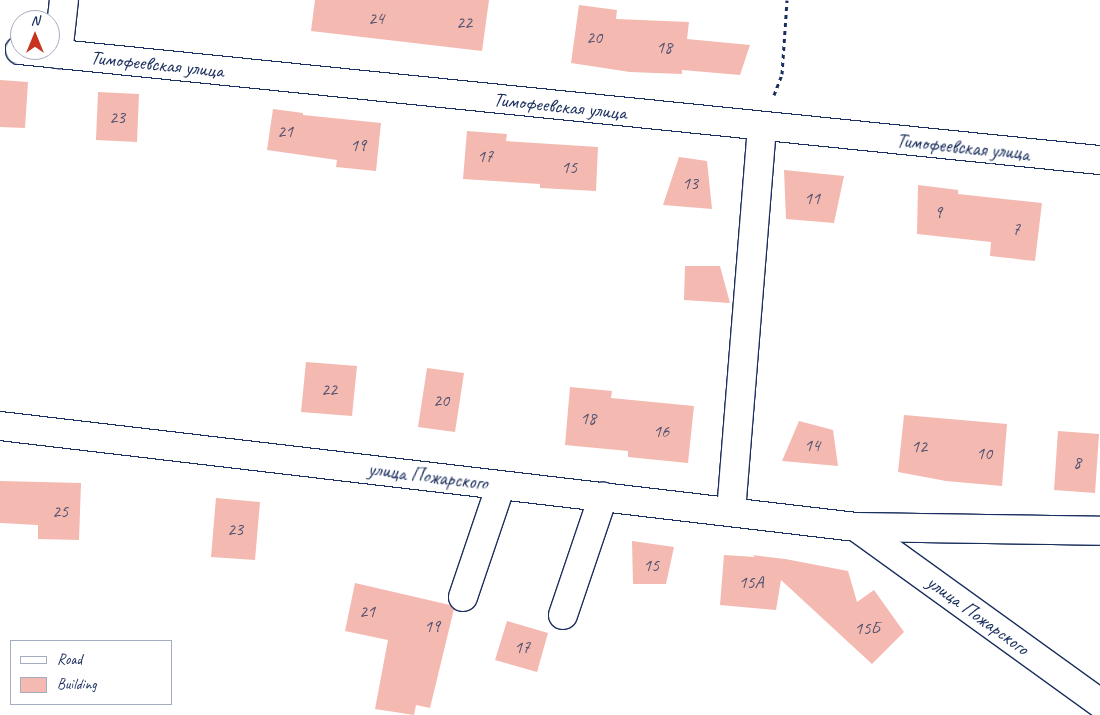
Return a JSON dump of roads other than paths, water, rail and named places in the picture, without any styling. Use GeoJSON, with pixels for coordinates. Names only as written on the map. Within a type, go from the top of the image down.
{"type":"FeatureCollection","features":[{"type":"Feature","properties":{"kind":"street"},"geometry":{"type":"LineString","coordinates":[[60,36],[64,0]]}},
{"type":"Feature","properties":{"kind":"street","name":"Тимофеевская улица"},"geometry":{"type":"LineString","coordinates":[[60,54],[1100,160]]}},
{"type":"Feature","properties":{"kind":"street"},"geometry":{"type":"LineString","coordinates":[[731,512],[762,127]]}},
{"type":"Feature","properties":{"kind":"street","name":"улица Пожарского"},"geometry":{"type":"LineString","coordinates":[[0,426],[856,527],[1100,531]]}},
{"type":"Feature","properties":{"kind":"street"},"geometry":{"type":"LineString","coordinates":[[463,598],[501,485]]}},
{"type":"Feature","properties":{"kind":"street"},"geometry":{"type":"LineString","coordinates":[[563,615],[602,497]]}},
{"type":"Feature","properties":{"kind":"street","name":"улица Пожарского"},"geometry":{"type":"LineString","coordinates":[[856,527],[1100,703]]}}]}
